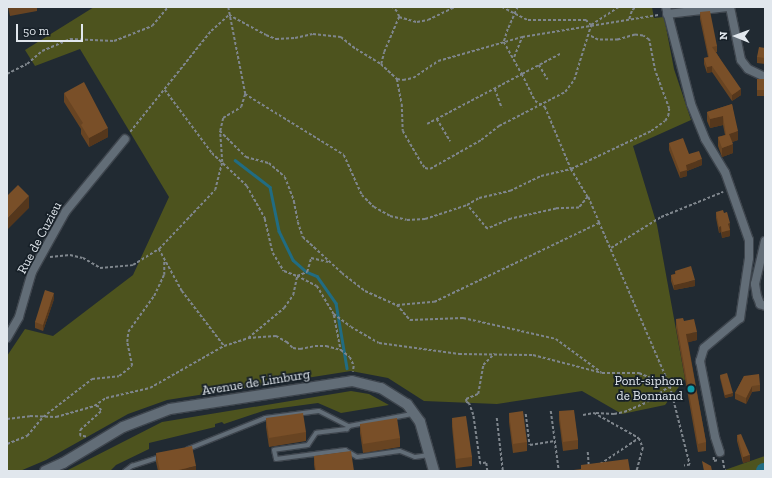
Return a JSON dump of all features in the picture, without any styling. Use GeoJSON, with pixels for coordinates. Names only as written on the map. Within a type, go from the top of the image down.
{"type":"FeatureCollection","features":[{"type":"Feature","properties":{"kind":"street"},"geometry":{"type":"LineString","coordinates":[[720,452],[715,437],[700,361],[704,348],[714,338],[740,318],[749,258],[749,240],[725,172],[705,139],[691,104],[666,10],[729,7],[741,60],[748,69],[765,77]]}},
{"type":"Feature","properties":{"kind":"street","name":"Rue de Cuzieu"},"geometry":{"type":"LineString","coordinates":[[7,338],[19,317],[32,272],[66,211],[125,139]]}},
{"type":"Feature","properties":{"kind":"street"},"geometry":{"type":"LineString","coordinates":[[765,241],[755,284],[760,304],[765,306]]}},
{"type":"Feature","properties":{"kind":"street","name":"Avenue de Limburg"},"geometry":{"type":"LineString","coordinates":[[45,471],[63,463],[123,427],[170,409],[352,381],[381,388],[407,404],[420,422],[434,471]]}},
{"type":"Feature","properties":{"kind":"lane"},"geometry":{"type":"LineString","coordinates":[[180,451],[194,448],[266,418],[319,410],[349,426]]}},
{"type":"Feature","properties":{"kind":"lane"},"geometry":{"type":"LineString","coordinates":[[414,414],[349,426],[346,429],[316,433],[308,444],[274,450],[276,459],[345,450],[357,458],[400,451],[415,457],[430,455]]}},
{"type":"Feature","properties":{"kind":"lane"},"geometry":{"type":"LineString","coordinates":[[125,471],[132,466],[166,455]]}},
{"type":"Feature","properties":{"kind":"path"},"geometry":{"type":"LineString","coordinates":[[7,74],[27,64],[42,51],[70,39],[114,41],[152,26],[168,7]]}},
{"type":"Feature","properties":{"kind":"path"},"geometry":{"type":"LineString","coordinates":[[40,259],[70,255],[83,258],[100,268],[133,265],[159,249],[215,190],[222,162],[220,130],[223,118],[241,107],[245,94],[228,7]]}},
{"type":"Feature","properties":{"kind":"path"},"geometry":{"type":"LineString","coordinates":[[381,64],[399,17],[397,12],[392,7]]}},
{"type":"Feature","properties":{"kind":"path"},"geometry":{"type":"LineString","coordinates":[[399,17],[417,22],[423,21],[455,7]]}},
{"type":"Feature","properties":{"kind":"path"},"geometry":{"type":"LineString","coordinates":[[502,7],[528,20],[586,20],[591,25]]}},
{"type":"Feature","properties":{"kind":"path"},"geometry":{"type":"LineString","coordinates":[[518,7],[504,42],[535,101],[545,107],[571,169],[588,197],[611,248],[670,386],[690,465],[684,466]]}},
{"type":"Feature","properties":{"kind":"path"},"geometry":{"type":"LineString","coordinates":[[229,15],[276,38],[295,38],[313,34],[340,37],[356,49],[381,64],[396,79],[402,104],[403,131],[425,168],[430,169],[481,140],[496,128],[565,92],[571,85],[591,25],[620,7]]}},
{"type":"Feature","properties":{"kind":"path"},"geometry":{"type":"LineString","coordinates":[[629,19],[629,14],[636,7]]}},
{"type":"Feature","properties":{"kind":"path"},"geometry":{"type":"LineString","coordinates":[[396,79],[412,78],[438,61],[522,36],[629,19],[666,10]]}},
{"type":"Feature","properties":{"kind":"path"},"geometry":{"type":"LineString","coordinates":[[125,139],[211,31],[229,15]]}},
{"type":"Feature","properties":{"kind":"path"},"geometry":{"type":"LineString","coordinates":[[245,94],[344,155],[362,195],[374,207],[390,216],[407,220],[425,219],[467,205],[479,198],[510,191],[541,176],[571,169],[651,131],[666,121],[669,109],[655,71],[649,40],[643,36],[636,35],[618,40],[598,40],[588,35]]}},
{"type":"Feature","properties":{"kind":"path"},"geometry":{"type":"LineString","coordinates":[[513,58],[522,36]]}},
{"type":"Feature","properties":{"kind":"path"},"geometry":{"type":"LineString","coordinates":[[427,124],[560,54]]}},
{"type":"Feature","properties":{"kind":"path"},"geometry":{"type":"LineString","coordinates":[[539,65],[548,80]]}},
{"type":"Feature","properties":{"kind":"path"},"geometry":{"type":"LineString","coordinates":[[495,89],[502,108]]}},
{"type":"Feature","properties":{"kind":"path"},"geometry":{"type":"LineString","coordinates":[[165,90],[212,153],[247,186],[265,219],[273,253],[284,271],[317,286],[334,314],[341,350]]}},
{"type":"Feature","properties":{"kind":"path"},"geometry":{"type":"LineString","coordinates":[[438,119],[450,141]]}},
{"type":"Feature","properties":{"kind":"path"},"geometry":{"type":"LineString","coordinates":[[220,130],[246,157],[269,162],[285,177],[294,201],[298,222],[303,237],[365,291],[397,305],[410,320],[463,318],[556,339],[602,373]]}},
{"type":"Feature","properties":{"kind":"path"},"geometry":{"type":"LineString","coordinates":[[611,248],[661,217],[731,189]]}},
{"type":"Feature","properties":{"kind":"path"},"geometry":{"type":"LineString","coordinates":[[467,205],[487,229],[511,219],[556,209],[579,208],[588,197]]}},
{"type":"Feature","properties":{"kind":"path"},"geometry":{"type":"LineString","coordinates":[[397,305],[434,302],[599,223],[588,197]]}},
{"type":"Feature","properties":{"kind":"path"},"geometry":{"type":"LineString","coordinates":[[159,249],[164,261],[182,291],[224,346]]}},
{"type":"Feature","properties":{"kind":"path"},"geometry":{"type":"LineString","coordinates":[[297,276],[307,272],[311,258],[330,262]]}},
{"type":"Feature","properties":{"kind":"path"},"geometry":{"type":"LineString","coordinates":[[7,444],[27,436],[43,417],[92,379],[119,376],[132,366],[127,342],[128,332],[154,296],[164,275],[164,261]]}},
{"type":"Feature","properties":{"kind":"path"},"geometry":{"type":"LineString","coordinates":[[248,338],[284,308],[293,295],[297,276]]}},
{"type":"Feature","properties":{"kind":"path"},"geometry":{"type":"LineString","coordinates":[[334,314],[351,327],[379,343],[459,354],[533,355],[602,373],[639,373],[670,386]]}},
{"type":"Feature","properties":{"kind":"path"},"geometry":{"type":"LineString","coordinates":[[7,419],[30,416],[56,417],[94,406],[106,398],[150,388],[224,346],[248,338],[276,336],[287,342],[293,348],[300,349],[315,346],[326,346],[341,350],[350,357],[354,366],[352,381]]}},
{"type":"Feature","properties":{"kind":"path"},"geometry":{"type":"LineString","coordinates":[[487,471],[486,463],[480,464],[473,416],[466,399],[478,394],[483,364],[494,354]]}},
{"type":"Feature","properties":{"kind":"path"},"geometry":{"type":"LineString","coordinates":[[583,415],[594,413],[614,414],[624,412],[647,402],[670,386]]}},
{"type":"Feature","properties":{"kind":"path"},"geometry":{"type":"LineString","coordinates":[[94,406],[101,409],[101,411],[80,430],[80,433],[83,437],[104,438]]}},
{"type":"Feature","properties":{"kind":"path"},"geometry":{"type":"LineString","coordinates":[[551,411],[559,471]]}},
{"type":"Feature","properties":{"kind":"path"},"geometry":{"type":"LineString","coordinates":[[594,413],[639,438],[643,448],[637,471]]}},
{"type":"Feature","properties":{"kind":"path"},"geometry":{"type":"LineString","coordinates":[[526,414],[530,444],[555,441]]}},
{"type":"Feature","properties":{"kind":"path"},"geometry":{"type":"LineString","coordinates":[[497,418],[504,471]]}},
{"type":"Feature","properties":{"kind":"path"},"geometry":{"type":"LineString","coordinates":[[596,467],[639,438]]}},
{"type":"Feature","properties":{"kind":"path"},"geometry":{"type":"LineString","coordinates":[[588,452],[590,470]]}},
{"type":"Feature","properties":{"kind":"path"},"geometry":{"type":"LineString","coordinates":[[724,462],[725,471]]}},
{"type":"Feature","properties":{"kind":"green space"},"geometry":{"type":"Polygon","coordinates":[[[94,7],[652,7],[654,18],[664,17],[674,69],[691,120],[633,146],[657,225],[685,379],[665,405],[622,414],[582,391],[497,404],[424,401],[388,378],[351,371],[167,400],[128,414],[46,460],[20,471],[7,471],[7,356],[25,329],[53,336],[133,275],[169,197],[80,49],[35,66],[25,50],[94,7]]]}},
{"type":"Feature","properties":{"kind":"green space"},"geometry":{"type":"Polygon","coordinates":[[[351,391],[369,394],[389,405],[341,413],[318,403],[266,410],[224,424],[222,422],[215,424],[215,427],[149,443],[149,449],[116,465],[110,471],[66,471],[162,422],[351,391]]]}},
{"type":"Feature","properties":{"kind":"green space"},"geometry":{"type":"Polygon","coordinates":[[[765,456],[765,471],[722,471],[739,465],[765,456]]]}},
{"type":"Feature","properties":{"kind":"building"},"geometry":{"type":"Polygon","coordinates":[[[710,11],[717,46],[712,47],[741,89],[732,95],[712,66],[707,67],[704,58],[709,57],[700,12],[710,11]]]}},
{"type":"Feature","properties":{"kind":"building"},"geometry":{"type":"Polygon","coordinates":[[[759,47],[765,48],[765,58],[757,57],[759,47]]]}},
{"type":"Feature","properties":{"kind":"building"},"geometry":{"type":"Polygon","coordinates":[[[757,79],[765,79],[765,90],[757,90],[757,79]]]}},
{"type":"Feature","properties":{"kind":"building"},"geometry":{"type":"Polygon","coordinates":[[[84,82],[108,128],[89,138],[81,125],[83,123],[64,93],[84,82]]]}},
{"type":"Feature","properties":{"kind":"building"},"geometry":{"type":"Polygon","coordinates":[[[732,104],[738,131],[729,134],[733,144],[722,148],[718,137],[726,135],[723,116],[710,119],[707,112],[732,104]]]}},
{"type":"Feature","properties":{"kind":"building"},"geometry":{"type":"Polygon","coordinates":[[[683,138],[689,154],[699,151],[702,159],[686,165],[687,170],[680,172],[669,143],[683,138]]]}},
{"type":"Feature","properties":{"kind":"building"},"geometry":{"type":"Polygon","coordinates":[[[18,185],[29,196],[7,219],[7,196],[18,185]]]}},
{"type":"Feature","properties":{"kind":"building"},"geometry":{"type":"Polygon","coordinates":[[[723,210],[724,213],[727,212],[730,230],[722,232],[721,226],[719,227],[716,212],[723,210]]]}},
{"type":"Feature","properties":{"kind":"building"},"geometry":{"type":"Polygon","coordinates":[[[691,266],[695,280],[674,285],[671,275],[676,274],[675,271],[691,266]]]}},
{"type":"Feature","properties":{"kind":"building"},"geometry":{"type":"Polygon","coordinates":[[[45,290],[54,293],[43,325],[35,322],[45,290]]]}},
{"type":"Feature","properties":{"kind":"building","name":"Pont-siphon de Bonnand"},"geometry":{"type":"Polygon","coordinates":[[[683,318],[684,321],[694,319],[697,332],[686,334],[706,442],[698,444],[676,319],[683,318]]]}},
{"type":"Feature","properties":{"kind":"building"},"geometry":{"type":"Polygon","coordinates":[[[727,373],[733,393],[725,395],[720,375],[727,373]]]}},
{"type":"Feature","properties":{"kind":"building"},"geometry":{"type":"Polygon","coordinates":[[[759,374],[760,385],[752,386],[746,398],[735,393],[744,376],[759,374]]]}},
{"type":"Feature","properties":{"kind":"building"},"geometry":{"type":"Polygon","coordinates":[[[574,410],[578,440],[563,442],[559,411],[574,410]]]}},
{"type":"Feature","properties":{"kind":"building"},"geometry":{"type":"Polygon","coordinates":[[[523,411],[527,442],[513,444],[509,413],[523,411]]]}},
{"type":"Feature","properties":{"kind":"building"},"geometry":{"type":"Polygon","coordinates":[[[303,413],[306,432],[269,438],[266,418],[303,413]]]}},
{"type":"Feature","properties":{"kind":"building"},"geometry":{"type":"Polygon","coordinates":[[[466,416],[472,457],[456,459],[452,418],[466,416]]]}},
{"type":"Feature","properties":{"kind":"building"},"geometry":{"type":"Polygon","coordinates":[[[397,418],[400,438],[363,444],[360,424],[397,418]]]}},
{"type":"Feature","properties":{"kind":"building"},"geometry":{"type":"Polygon","coordinates":[[[741,434],[750,455],[743,457],[737,435],[741,434]]]}},
{"type":"Feature","properties":{"kind":"building"},"geometry":{"type":"Polygon","coordinates":[[[192,446],[196,466],[174,471],[160,471],[156,453],[192,446]]]}},
{"type":"Feature","properties":{"kind":"building"},"geometry":{"type":"Polygon","coordinates":[[[351,451],[354,471],[316,471],[314,456],[351,451]]]}},
{"type":"Feature","properties":{"kind":"building"},"geometry":{"type":"Polygon","coordinates":[[[628,459],[630,471],[566,471],[581,469],[581,465],[628,459]]]}},
{"type":"Feature","properties":{"kind":"building"},"geometry":{"type":"Polygon","coordinates":[[[702,461],[711,466],[712,471],[704,471],[702,461]]]}},
{"type":"Feature","properties":{"kind":"waterway"},"geometry":{"type":"LineString","coordinates":[[235,160],[270,187],[279,231],[293,260],[307,272],[317,276],[336,303],[347,368]]}},
{"type":"Feature","properties":{"kind":"place","name":"Pont-siphon de Bonnand"},"geometry":{"type":"Point","coordinates":[691,389]}}]}
